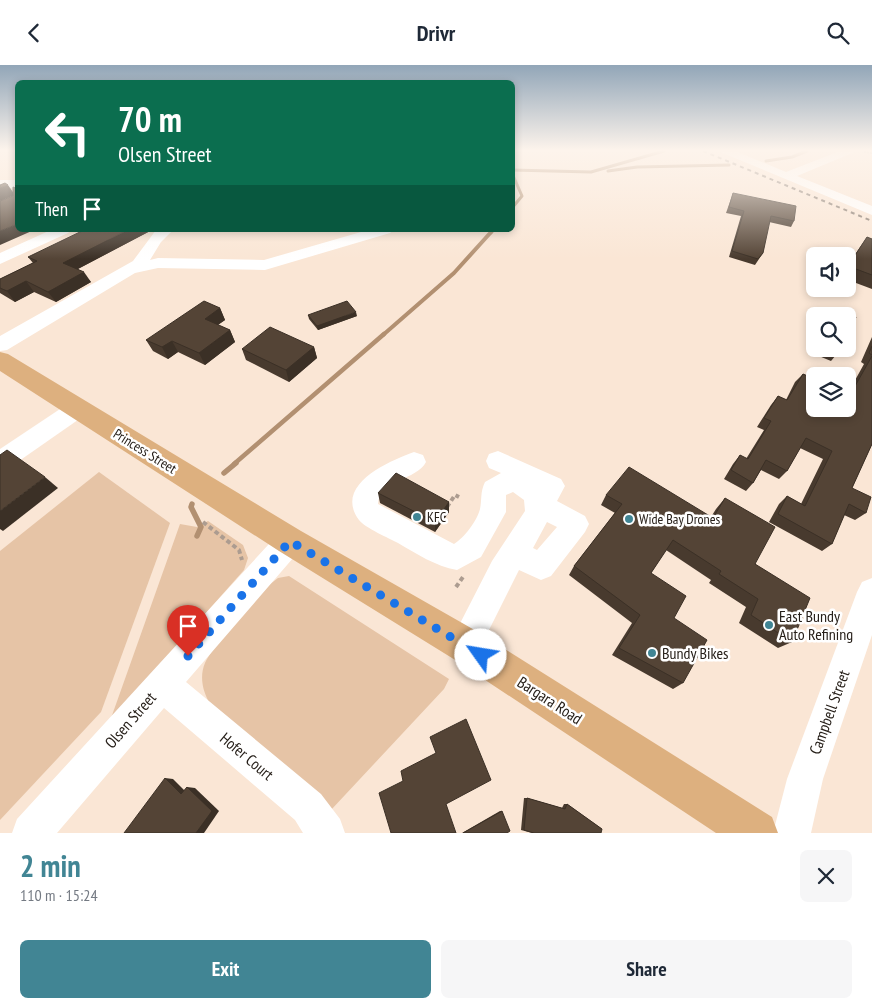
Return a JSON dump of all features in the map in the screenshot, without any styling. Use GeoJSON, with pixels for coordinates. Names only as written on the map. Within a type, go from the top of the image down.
{"type":"FeatureCollection","features":[{"type":"Feature","properties":{"kind":"main road","name":"Princess Street"},"geometry":{"type":"LineString","coordinates":[[0,360],[290,541]]}},
{"type":"Feature","properties":{"kind":"main road","name":"Bargara Road"},"geometry":{"type":"LineString","coordinates":[[290,541],[465,645],[756,833]]}},
{"type":"Feature","properties":{"kind":"street"},"geometry":{"type":"LineString","coordinates":[[811,187],[872,211]]}},
{"type":"Feature","properties":{"kind":"street"},"geometry":{"type":"LineString","coordinates":[[0,259],[59,232]]}},
{"type":"Feature","properties":{"kind":"street"},"geometry":{"type":"LineString","coordinates":[[0,345],[138,264],[162,232]]}},
{"type":"Feature","properties":{"kind":"street"},"geometry":{"type":"LineString","coordinates":[[128,270],[158,263],[265,265],[379,232]]}},
{"type":"Feature","properties":{"kind":"street"},"geometry":{"type":"LineString","coordinates":[[0,461],[77,409]]}},
{"type":"Feature","properties":{"kind":"street"},"geometry":{"type":"LineString","coordinates":[[465,645],[502,571],[515,552],[552,486],[498,461]]}},
{"type":"Feature","properties":{"kind":"street"},"geometry":{"type":"LineString","coordinates":[[414,463],[371,487],[364,497],[363,504],[369,513],[445,555],[457,557],[471,548],[493,512],[492,495],[494,490],[501,484],[512,482],[526,486],[536,496],[539,510]]}},
{"type":"Feature","properties":{"kind":"street"},"geometry":{"type":"LineString","coordinates":[[515,552],[541,567],[576,524],[539,510]]}},
{"type":"Feature","properties":{"kind":"street","name":"Olsen Street"},"geometry":{"type":"LineString","coordinates":[[31,833],[290,541]]}},
{"type":"Feature","properties":{"kind":"street","name":"Campbell Street"},"geometry":{"type":"LineString","coordinates":[[792,833],[805,779],[872,592]]}},
{"type":"Feature","properties":{"kind":"street","name":"Hofer Court"},"geometry":{"type":"LineString","coordinates":[[162,684],[308,807],[326,833]]}},
{"type":"Feature","properties":{"kind":"path"},"geometry":{"type":"LineString","coordinates":[[446,509],[455,495],[459,497]]}},
{"type":"Feature","properties":{"kind":"path"},"geometry":{"type":"LineString","coordinates":[[203,522],[239,550],[242,556],[241,563],[234,571],[251,584]]}},
{"type":"Feature","properties":{"kind":"shaded area"},"geometry":{"type":"Polygon","coordinates":[[[99,472],[170,523],[101,712],[0,820],[0,551],[99,472]]]}},
{"type":"Feature","properties":{"kind":"shaded area"},"geometry":{"type":"Polygon","coordinates":[[[208,521],[243,545],[248,558],[244,570],[110,721],[180,524],[197,527],[208,521]]]}},
{"type":"Feature","properties":{"kind":"shaded area"},"geometry":{"type":"Polygon","coordinates":[[[289,576],[449,679],[444,689],[331,810],[210,704],[205,695],[203,684],[203,668],[217,645],[269,585],[278,578],[289,576]]]}},
{"type":"Feature","properties":{"kind":"building"},"geometry":{"type":"Polygon","coordinates":[[[13,187],[15,188],[15,225],[0,231],[0,201],[13,196],[13,187]]]}},
{"type":"Feature","properties":{"kind":"building"},"geometry":{"type":"Polygon","coordinates":[[[733,193],[796,206],[794,221],[771,216],[763,253],[758,259],[732,251],[744,211],[729,207],[733,193]]]}},
{"type":"Feature","properties":{"kind":"building"},"geometry":{"type":"Polygon","coordinates":[[[80,232],[124,232],[63,263],[84,272],[48,292],[26,281],[7,291],[0,288],[0,279],[37,261],[28,257],[80,232]]]}},
{"type":"Feature","properties":{"kind":"building"},"geometry":{"type":"Polygon","coordinates":[[[867,237],[872,239],[872,275],[856,269],[856,254],[867,237]]]}},
{"type":"Feature","properties":{"kind":"building"},"geometry":{"type":"Polygon","coordinates":[[[204,301],[220,308],[205,319],[230,330],[199,353],[172,341],[162,347],[146,340],[204,301]]]}},
{"type":"Feature","properties":{"kind":"building"},"geometry":{"type":"Polygon","coordinates":[[[347,301],[356,312],[317,326],[308,315],[347,301]]]}},
{"type":"Feature","properties":{"kind":"building"},"geometry":{"type":"Polygon","coordinates":[[[270,327],[314,347],[286,370],[242,349],[270,327]]]}},
{"type":"Feature","properties":{"kind":"building"},"geometry":{"type":"Polygon","coordinates":[[[872,356],[872,444],[852,488],[871,497],[866,513],[849,504],[832,544],[778,514],[787,496],[805,506],[832,451],[806,438],[787,471],[766,460],[753,483],[731,470],[740,455],[748,459],[771,421],[764,418],[778,396],[787,400],[803,374],[806,375],[806,417],[856,417],[856,384],[872,356]]]}},
{"type":"Feature","properties":{"kind":"building"},"geometry":{"type":"Polygon","coordinates":[[[7,450],[45,477],[0,511],[0,455],[7,450]]]}},
{"type":"Feature","properties":{"kind":"building"},"geometry":{"type":"Polygon","coordinates":[[[629,467],[713,518],[725,498],[775,527],[755,564],[810,598],[792,642],[751,615],[758,599],[719,574],[721,571],[673,540],[651,573],[686,596],[674,618],[707,640],[683,683],[619,648],[640,615],[574,566],[622,504],[606,495],[629,467]]]}},
{"type":"Feature","properties":{"kind":"building"},"geometry":{"type":"Polygon","coordinates":[[[396,473],[449,502],[435,522],[378,493],[396,473]]]}},
{"type":"Feature","properties":{"kind":"building"},"geometry":{"type":"Polygon","coordinates":[[[466,719],[491,780],[446,804],[456,833],[391,833],[379,793],[403,781],[401,771],[436,753],[430,737],[466,719]]]}},
{"type":"Feature","properties":{"kind":"building"},"geometry":{"type":"Polygon","coordinates":[[[165,778],[181,794],[187,787],[212,811],[196,833],[124,833],[165,778]]]}},
{"type":"Feature","properties":{"kind":"building"},"geometry":{"type":"Polygon","coordinates":[[[527,798],[565,809],[567,804],[602,829],[601,833],[534,833],[524,830],[527,798]]]}},
{"type":"Feature","properties":{"kind":"building"},"geometry":{"type":"Polygon","coordinates":[[[502,811],[510,831],[507,833],[463,833],[502,811]]]}},
{"type":"Feature","properties":{"kind":"waterway"},"geometry":{"type":"LineString","coordinates":[[515,204],[522,196],[518,187]]}},
{"type":"Feature","properties":{"kind":"waterway"},"geometry":{"type":"LineString","coordinates":[[383,335],[454,273],[491,232]]}},
{"type":"Feature","properties":{"kind":"waterway"},"geometry":{"type":"LineString","coordinates":[[234,464],[384,334]]}},
{"type":"Feature","properties":{"kind":"waterway"},"geometry":{"type":"LineString","coordinates":[[224,473],[236,463]]}},
{"type":"Feature","properties":{"kind":"waterway"},"geometry":{"type":"LineString","coordinates":[[192,504],[191,507],[201,527],[197,536]]}},
{"type":"Feature","properties":{"kind":"railway"},"geometry":{"type":"LineString","coordinates":[[790,187],[872,221]]}},
{"type":"Feature","properties":{"kind":"place","name":"KFC"},"geometry":{"type":"Point","coordinates":[417,517]}},
{"type":"Feature","properties":{"kind":"place","name":"Wide Bay Drones"},"geometry":{"type":"Point","coordinates":[629,519]}},
{"type":"Feature","properties":{"kind":"place","name":"East Bundy Auto Refining"},"geometry":{"type":"Point","coordinates":[769,625]}},
{"type":"Feature","properties":{"kind":"place","name":"Bundy Bikes"},"geometry":{"type":"Point","coordinates":[652,653]}},
{"type":"Feature","properties":{"kind":"route"},"geometry":{"type":"LineString","coordinates":[[188,656],[290,541],[481,655]]}}]}
